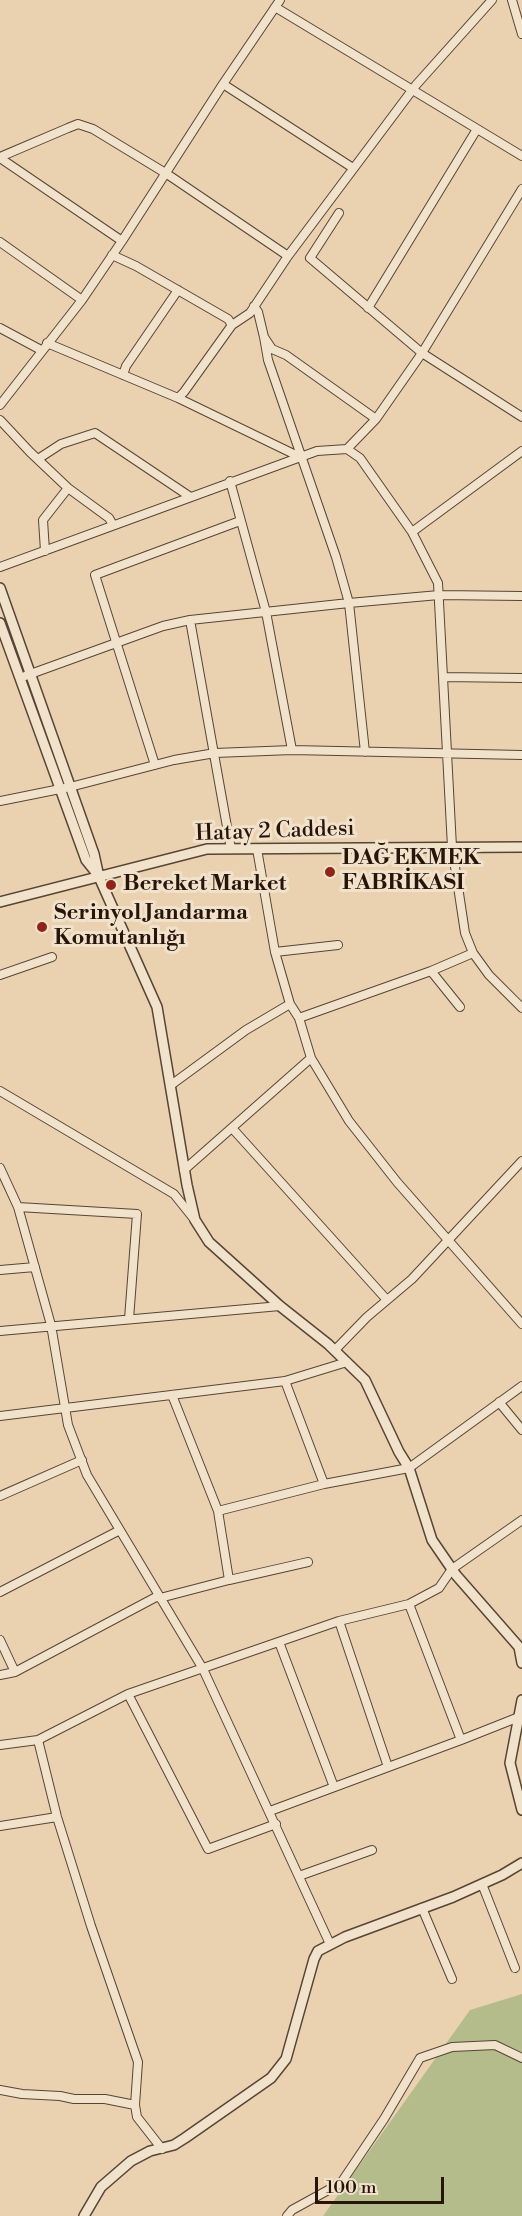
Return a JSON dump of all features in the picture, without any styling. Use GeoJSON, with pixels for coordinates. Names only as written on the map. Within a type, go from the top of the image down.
{"type":"FeatureCollection","features":[{"type":"Feature","properties":{"kind":"street"},"geometry":{"type":"LineString","coordinates":[[178,398],[232,325],[250,313],[288,256],[412,90],[492,0]]}},
{"type":"Feature","properties":{"kind":"street"},"geometry":{"type":"LineString","coordinates":[[512,0],[522,34]]}},
{"type":"Feature","properties":{"kind":"street"},"geometry":{"type":"LineString","coordinates":[[0,405],[82,300],[123,242],[277,3],[412,90],[522,156]]}},
{"type":"Feature","properties":{"kind":"street"},"geometry":{"type":"LineString","coordinates":[[223,84],[353,168]]}},
{"type":"Feature","properties":{"kind":"street"},"geometry":{"type":"LineString","coordinates":[[0,158],[78,124],[93,129],[167,174],[288,256]]}},
{"type":"Feature","properties":{"kind":"street"},"geometry":{"type":"LineString","coordinates":[[369,308],[477,129]]}},
{"type":"Feature","properties":{"kind":"street"},"geometry":{"type":"LineString","coordinates":[[0,158],[123,242]]}},
{"type":"Feature","properties":{"kind":"street"},"geometry":{"type":"LineString","coordinates":[[0,567],[317,451],[347,448],[376,419],[422,353],[522,189]]}},
{"type":"Feature","properties":{"kind":"street"},"geometry":{"type":"LineString","coordinates":[[339,213],[310,258],[422,353],[522,417]]}},
{"type":"Feature","properties":{"kind":"street"},"geometry":{"type":"LineString","coordinates":[[0,242],[82,300]]}},
{"type":"Feature","properties":{"kind":"street"},"geometry":{"type":"LineString","coordinates":[[112,255],[136,266],[228,319],[232,325]]}},
{"type":"Feature","properties":{"kind":"street"},"geometry":{"type":"LineString","coordinates":[[123,375],[126,366],[178,290]]}},
{"type":"Feature","properties":{"kind":"street"},"geometry":{"type":"LineString","coordinates":[[254,306],[258,312],[268,360],[336,557],[349,603],[365,752]]}},
{"type":"Feature","properties":{"kind":"street"},"geometry":{"type":"LineString","coordinates":[[0,328],[41,350]]}},
{"type":"Feature","properties":{"kind":"street"},"geometry":{"type":"LineString","coordinates":[[264,337],[272,349],[286,356],[376,419]]}},
{"type":"Feature","properties":{"kind":"street"},"geometry":{"type":"LineString","coordinates":[[47,343],[178,398],[300,457]]}},
{"type":"Feature","properties":{"kind":"street"},"geometry":{"type":"LineString","coordinates":[[0,420],[68,488],[109,518],[113,525]]}},
{"type":"Feature","properties":{"kind":"street"},"geometry":{"type":"LineString","coordinates":[[38,459],[61,444],[95,433],[189,496]]}},
{"type":"Feature","properties":{"kind":"street"},"geometry":{"type":"LineString","coordinates":[[347,448],[360,458],[412,532],[438,583],[452,847],[465,933],[472,953],[489,975],[522,1008]]}},
{"type":"Feature","properties":{"kind":"street"},"geometry":{"type":"LineString","coordinates":[[412,532],[522,451]]}},
{"type":"Feature","properties":{"kind":"street"},"geometry":{"type":"LineString","coordinates":[[230,481],[266,612],[292,750]]}},
{"type":"Feature","properties":{"kind":"street"},"geometry":{"type":"LineString","coordinates":[[45,551],[44,520],[68,488]]}},
{"type":"Feature","properties":{"kind":"street"},"geometry":{"type":"LineString","coordinates":[[155,765],[95,575],[240,521]]}},
{"type":"Feature","properties":{"kind":"street"},"geometry":{"type":"LineString","coordinates":[[0,588],[94,854],[99,877],[157,1007],[184,1170],[195,1220]]}},
{"type":"Feature","properties":{"kind":"street"},"geometry":{"type":"LineString","coordinates":[[19,678],[164,626],[190,620],[439,595],[522,596]]}},
{"type":"Feature","properties":{"kind":"street"},"geometry":{"type":"LineString","coordinates":[[190,620],[231,849]]}},
{"type":"Feature","properties":{"kind":"street"},"geometry":{"type":"LineString","coordinates":[[0,623],[86,861],[99,877]]}},
{"type":"Feature","properties":{"kind":"street"},"geometry":{"type":"LineString","coordinates":[[443,677],[522,678]]}},
{"type":"Feature","properties":{"kind":"street"},"geometry":{"type":"LineString","coordinates":[[0,801],[215,753],[292,750],[522,755]]}},
{"type":"Feature","properties":{"kind":"street","name":"Hatay 2 Caddesi"},"geometry":{"type":"LineString","coordinates":[[0,902],[207,849],[522,847]]}},
{"type":"Feature","properties":{"kind":"street"},"geometry":{"type":"LineString","coordinates":[[257,849],[275,952],[290,1004],[299,1018],[311,1058],[349,1121],[397,1182],[522,1324]]}},
{"type":"Feature","properties":{"kind":"street"},"geometry":{"type":"LineString","coordinates":[[275,952],[338,945]]}},
{"type":"Feature","properties":{"kind":"street"},"geometry":{"type":"LineString","coordinates":[[299,1018],[431,971],[472,953]]}},
{"type":"Feature","properties":{"kind":"street"},"geometry":{"type":"LineString","coordinates":[[0,975],[52,957]]}},
{"type":"Feature","properties":{"kind":"street"},"geometry":{"type":"LineString","coordinates":[[431,971],[460,1007]]}},
{"type":"Feature","properties":{"kind":"street"},"geometry":{"type":"LineString","coordinates":[[171,1085],[246,1030],[290,1004]]}},
{"type":"Feature","properties":{"kind":"street"},"geometry":{"type":"LineString","coordinates":[[184,1170],[311,1058]]}},
{"type":"Feature","properties":{"kind":"street"},"geometry":{"type":"LineString","coordinates":[[0,1090],[174,1194],[209,1242],[280,1306],[334,1350],[365,1380],[399,1452],[410,1468],[432,1540],[452,1569],[519,1647],[522,1663]]}},
{"type":"Feature","properties":{"kind":"street"},"geometry":{"type":"LineString","coordinates":[[231,1128],[387,1300]]}},
{"type":"Feature","properties":{"kind":"street"},"geometry":{"type":"LineString","coordinates":[[334,1350],[367,1317],[412,1278],[522,1161]]}},
{"type":"Feature","properties":{"kind":"street"},"geometry":{"type":"LineString","coordinates":[[0,1168],[18,1207],[51,1325],[68,1425],[87,1475],[202,1669],[330,1944]]}},
{"type":"Feature","properties":{"kind":"street"},"geometry":{"type":"LineString","coordinates":[[18,1207],[136,1214],[129,1319]]}},
{"type":"Feature","properties":{"kind":"street"},"geometry":{"type":"LineString","coordinates":[[0,1270],[35,1267]]}},
{"type":"Feature","properties":{"kind":"street"},"geometry":{"type":"LineString","coordinates":[[0,1331],[280,1306]]}},
{"type":"Feature","properties":{"kind":"street"},"geometry":{"type":"LineString","coordinates":[[0,1416],[285,1381],[347,1362]]}},
{"type":"Feature","properties":{"kind":"street"},"geometry":{"type":"LineString","coordinates":[[285,1381],[324,1484]]}},
{"type":"Feature","properties":{"kind":"street"},"geometry":{"type":"LineString","coordinates":[[218,1511],[324,1484],[410,1468],[522,1386]]}},
{"type":"Feature","properties":{"kind":"street"},"geometry":{"type":"LineString","coordinates":[[172,1395],[218,1511],[229,1580]]}},
{"type":"Feature","properties":{"kind":"street"},"geometry":{"type":"LineString","coordinates":[[499,1402],[522,1430]]}},
{"type":"Feature","properties":{"kind":"street"},"geometry":{"type":"LineString","coordinates":[[0,1496],[82,1460]]}},
{"type":"Feature","properties":{"kind":"street"},"geometry":{"type":"LineString","coordinates":[[0,1745],[38,1740],[128,1694],[339,1621],[409,1604],[439,1588],[452,1569],[522,1520]]}},
{"type":"Feature","properties":{"kind":"street"},"geometry":{"type":"LineString","coordinates":[[0,1592],[120,1530]]}},
{"type":"Feature","properties":{"kind":"street"},"geometry":{"type":"LineString","coordinates":[[0,1675],[15,1672],[159,1597],[308,1562]]}},
{"type":"Feature","properties":{"kind":"street"},"geometry":{"type":"LineString","coordinates":[[409,1604],[461,1740]]}},
{"type":"Feature","properties":{"kind":"street"},"geometry":{"type":"LineString","coordinates":[[339,1621],[388,1767]]}},
{"type":"Feature","properties":{"kind":"street"},"geometry":{"type":"LineString","coordinates":[[0,1640],[15,1672]]}},
{"type":"Feature","properties":{"kind":"street"},"geometry":{"type":"LineString","coordinates":[[279,1642],[334,1787]]}},
{"type":"Feature","properties":{"kind":"street"},"geometry":{"type":"LineString","coordinates":[[128,1694],[208,1850],[276,1824]]}},
{"type":"Feature","properties":{"kind":"street"},"geometry":{"type":"LineString","coordinates":[[522,1700],[510,1763],[522,1810]]}},
{"type":"Feature","properties":{"kind":"street"},"geometry":{"type":"LineString","coordinates":[[270,1811],[519,1717]]}},
{"type":"Feature","properties":{"kind":"street"},"geometry":{"type":"LineString","coordinates":[[38,1740],[57,1817],[138,2062],[135,2105],[137,2117],[162,2149]]}},
{"type":"Feature","properties":{"kind":"street"},"geometry":{"type":"LineString","coordinates":[[0,1826],[57,1817]]}},
{"type":"Feature","properties":{"kind":"street"},"geometry":{"type":"LineString","coordinates":[[299,1876],[372,1850]]}},
{"type":"Feature","properties":{"kind":"street"},"geometry":{"type":"LineString","coordinates":[[84,2216],[101,2187],[131,2160],[185,2138],[272,2078],[286,2059],[318,1951],[330,1944],[453,1897],[516,1868],[522,1863]]}},
{"type":"Feature","properties":{"kind":"street"},"geometry":{"type":"LineString","coordinates":[[482,1884],[514,1968]]}},
{"type":"Feature","properties":{"kind":"street"},"geometry":{"type":"LineString","coordinates":[[422,1908],[452,1979]]}},
{"type":"Feature","properties":{"kind":"street"},"geometry":{"type":"LineString","coordinates":[[287,2216],[292,2210],[341,2183],[384,2119],[420,2058],[452,2047],[495,2045],[522,2058]]}},
{"type":"Feature","properties":{"kind":"street"},"geometry":{"type":"LineString","coordinates":[[0,2090],[74,2099],[105,2099],[135,2105]]}},
{"type":"Feature","properties":{"kind":"green space"},"geometry":{"type":"Polygon","coordinates":[[[522,1994],[522,2216],[323,2216],[470,2010],[522,1994]]]}},
{"type":"Feature","properties":{"kind":"place","name":"DAĞ EKMEK FABRİKASI"},"geometry":{"type":"Point","coordinates":[330,872]}},
{"type":"Feature","properties":{"kind":"place","name":"Bereket Market"},"geometry":{"type":"Point","coordinates":[111,885]}},
{"type":"Feature","properties":{"kind":"place","name":"Serinyol Jandarma Komutanlığı"},"geometry":{"type":"Point","coordinates":[42,927]}}]}
